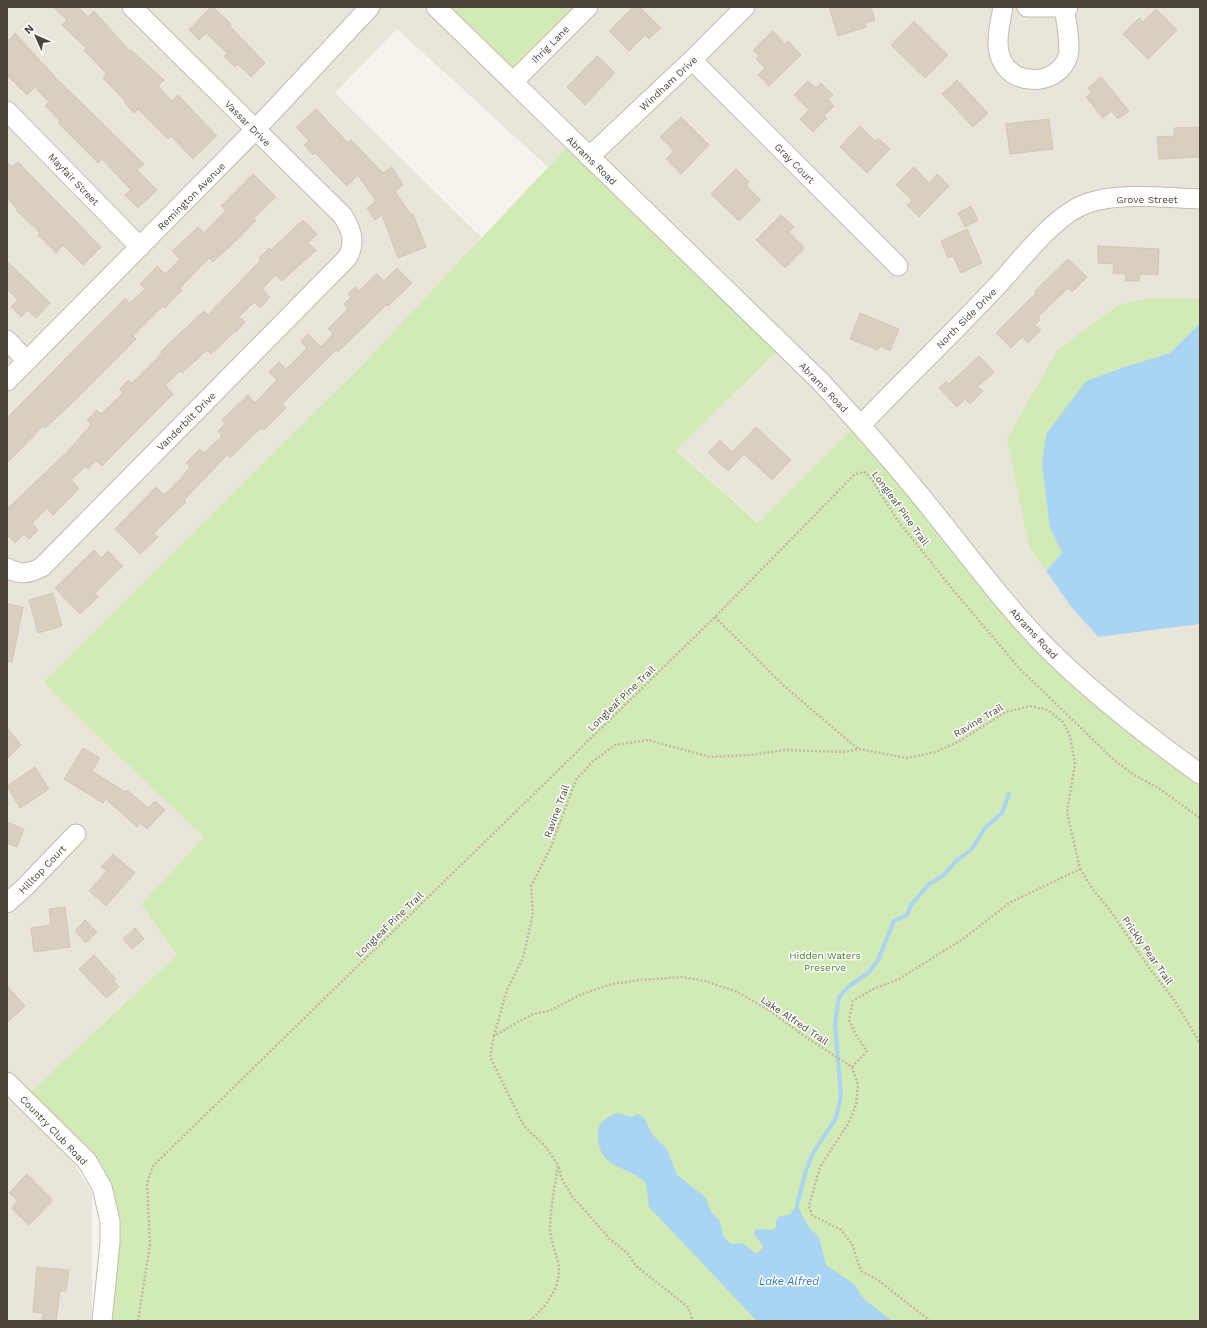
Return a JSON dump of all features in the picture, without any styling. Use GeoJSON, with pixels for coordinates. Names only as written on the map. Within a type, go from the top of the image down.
{"type":"FeatureCollection","features":[{"type":"Feature","properties":{"kind":"street","name":"Vassar Drive"},"geometry":{"type":"LineString","coordinates":[[132,7],[343,216],[352,235],[353,245]]}},
{"type":"Feature","properties":{"kind":"street","name":"Remington Avenue"},"geometry":{"type":"LineString","coordinates":[[7,381],[255,130],[370,7]]}},
{"type":"Feature","properties":{"kind":"street","name":"Abrams Road"},"geometry":{"type":"LineString","coordinates":[[436,7],[821,382],[932,509],[1004,601],[1050,651],[1129,722],[1200,774]]}},
{"type":"Feature","properties":{"kind":"street","name":"Ihrig Lane"},"geometry":{"type":"LineString","coordinates":[[513,82],[588,7]]}},
{"type":"Feature","properties":{"kind":"street","name":"Windham Drive"},"geometry":{"type":"LineString","coordinates":[[589,157],[692,60],[745,7]]}},
{"type":"Feature","properties":{"kind":"street"},"geometry":{"type":"LineString","coordinates":[[1003,7],[998,51],[1002,63],[1018,77],[1030,81],[1053,74],[1059,69],[1068,56],[1068,34],[1064,7]]}},
{"type":"Feature","properties":{"kind":"street"},"geometry":{"type":"LineString","coordinates":[[1026,7],[1068,7]]}},
{"type":"Feature","properties":{"kind":"street","name":"Gray Court"},"geometry":{"type":"LineString","coordinates":[[692,60],[898,266]]}},
{"type":"Feature","properties":{"kind":"street","name":"Mayfair Street"},"geometry":{"type":"LineString","coordinates":[[7,111],[140,247]]}},
{"type":"Feature","properties":{"kind":"street","name":"Grove Street"},"geometry":{"type":"LineString","coordinates":[[1071,211],[1088,203],[1118,198],[1200,199]]}},
{"type":"Feature","properties":{"kind":"street","name":"North Side Drive"},"geometry":{"type":"LineString","coordinates":[[860,425],[995,288],[1040,239],[1071,211]]}},
{"type":"Feature","properties":{"kind":"street","name":"Vanderbilt Drive"},"geometry":{"type":"LineString","coordinates":[[7,568],[24,574],[34,572],[42,566],[347,258],[353,245]]}},
{"type":"Feature","properties":{"kind":"street"},"geometry":{"type":"LineString","coordinates":[[7,340],[27,360]]}},
{"type":"Feature","properties":{"kind":"street","name":"Hilltop Court"},"geometry":{"type":"LineString","coordinates":[[7,903],[24,888],[76,834]]}},
{"type":"Feature","properties":{"kind":"street","name":"Country Club Road"},"geometry":{"type":"LineString","coordinates":[[7,1082],[87,1161],[102,1186],[110,1221],[110,1243],[102,1321]]}},
{"type":"Feature","properties":{"kind":"path","name":"Longleaf Pine Trail"},"geometry":{"type":"LineString","coordinates":[[138,1321],[150,1244],[147,1183],[153,1166],[715,616],[855,474],[864,472],[870,477],[898,521],[954,592],[1019,668],[1114,760],[1134,775],[1160,789],[1200,818]]}},
{"type":"Feature","properties":{"kind":"path"},"geometry":{"type":"LineString","coordinates":[[715,616],[783,685],[859,749]]}},
{"type":"Feature","properties":{"kind":"path","name":"Ravine Trail"},"geometry":{"type":"LineString","coordinates":[[494,1036],[507,990],[523,958],[533,913],[532,886],[550,849],[576,780],[592,762],[615,745],[648,740],[710,757],[750,755],[785,750],[828,752],[859,749],[907,758],[935,752],[958,742],[1006,712],[1030,706],[1048,710],[1063,722],[1070,736],[1075,764],[1067,812],[1080,869]]}},
{"type":"Feature","properties":{"kind":"path"},"geometry":{"type":"LineString","coordinates":[[930,1321],[878,1280],[861,1271],[852,1244],[841,1230],[812,1215],[810,1206],[820,1167],[848,1124],[856,1105],[858,1085],[852,1067],[867,1051],[856,1035],[849,1020],[853,1001],[871,990],[899,979],[963,939],[1009,904],[1080,869]]}},
{"type":"Feature","properties":{"kind":"path","name":"Prickly Pear Trail"},"geometry":{"type":"LineString","coordinates":[[1080,869],[1094,891],[1109,908],[1150,969],[1174,1000],[1200,1043]]}},
{"type":"Feature","properties":{"kind":"path","name":"Lake Alfred Trail"},"geometry":{"type":"LineString","coordinates":[[494,1036],[533,1014],[549,1011],[582,994],[612,984],[682,977],[705,981],[735,991],[769,1010],[804,1036],[852,1067]]}},
{"type":"Feature","properties":{"kind":"path"},"geometry":{"type":"LineString","coordinates":[[494,1036],[490,1057],[524,1126],[545,1146],[558,1165],[561,1178],[572,1196],[610,1239],[628,1254],[636,1266],[688,1307],[694,1321]]}},
{"type":"Feature","properties":{"kind":"path"},"geometry":{"type":"LineString","coordinates":[[530,1321],[552,1298],[557,1282],[559,1264],[552,1243],[550,1228],[558,1165]]}},
{"type":"Feature","properties":{"kind":"shaded area"},"geometry":{"type":"Polygon","coordinates":[[[7,7],[427,7],[568,146],[548,167],[397,29],[335,93],[482,238],[361,366],[43,682],[116,754],[204,837],[141,904],[177,955],[30,1092],[35,1101],[7,1073],[7,7]]]}},
{"type":"Feature","properties":{"kind":"shaded area"},"geometry":{"type":"Polygon","coordinates":[[[588,7],[1200,7],[1200,299],[1151,298],[1118,304],[1058,349],[1029,547],[1072,608],[1098,637],[1200,624],[1200,766],[1133,716],[1054,646],[937,505],[519,78],[588,7]]]}},
{"type":"Feature","properties":{"kind":"shaded area"},"geometry":{"type":"Polygon","coordinates":[[[778,350],[854,427],[759,523],[676,449],[778,350]]]}},
{"type":"Feature","properties":{"kind":"shaded area"},"geometry":{"type":"Polygon","coordinates":[[[7,1092],[64,1148],[92,1193],[92,1321],[7,1321],[7,1092]]]}},
{"type":"Feature","properties":{"kind":"green space"},"geometry":{"type":"Polygon","coordinates":[[[446,7],[588,7],[519,78],[446,7]]]}},
{"type":"Feature","properties":{"kind":"green space","name":"Hidden Waters Preserve"},"geometry":{"type":"Polygon","coordinates":[[[568,146],[778,350],[676,450],[758,523],[854,427],[937,530],[966,563],[1200,782],[1200,1321],[110,1321],[117,1222],[30,1092],[177,955],[141,904],[204,837],[116,754],[43,682],[361,366],[568,146]]]}},
{"type":"Feature","properties":{"kind":"green space"},"geometry":{"type":"Polygon","coordinates":[[[1151,298],[1200,299],[1200,323],[1170,353],[1124,367],[1086,381],[1050,528],[1062,553],[1046,571],[1029,547],[1007,439],[1058,349],[1119,304],[1151,298]]]}},
{"type":"Feature","properties":{"kind":"water"},"geometry":{"type":"Polygon","coordinates":[[[1200,323],[1200,624],[1098,637],[1072,608],[1046,571],[1062,553],[1050,528],[1042,464],[1046,434],[1086,381],[1124,367],[1170,353],[1200,323]]]}},
{"type":"Feature","properties":{"kind":"water","name":"Lake Alfred"},"geometry":{"type":"Polygon","coordinates":[[[618,1113],[630,1117],[638,1114],[644,1118],[652,1134],[667,1149],[677,1175],[706,1198],[711,1212],[720,1221],[723,1236],[731,1244],[743,1243],[755,1253],[761,1251],[763,1246],[754,1234],[755,1230],[772,1230],[776,1227],[776,1221],[780,1216],[789,1215],[797,1205],[808,1226],[819,1237],[826,1265],[854,1284],[864,1299],[892,1321],[757,1321],[649,1207],[646,1183],[630,1172],[607,1160],[602,1154],[599,1145],[598,1129],[602,1122],[608,1117],[618,1113]]]}},
{"type":"Feature","properties":{"kind":"building"},"geometry":{"type":"Polygon","coordinates":[[[53,7],[78,7],[88,17],[94,11],[130,51],[131,50],[164,80],[158,86],[172,101],[178,95],[217,136],[193,159],[171,136],[168,139],[138,109],[134,113],[124,102],[125,101],[103,78],[107,74],[84,50],[86,48],[62,25],[67,20],[53,7]]]}},
{"type":"Feature","properties":{"kind":"building"},"geometry":{"type":"Polygon","coordinates":[[[211,7],[213,7],[231,24],[230,26],[265,63],[251,77],[238,64],[235,67],[224,57],[227,53],[206,33],[199,40],[189,30],[211,7]]]}},
{"type":"Feature","properties":{"kind":"building"},"geometry":{"type":"Polygon","coordinates":[[[633,7],[640,7],[661,28],[649,39],[645,35],[629,51],[609,31],[633,7]]]}},
{"type":"Feature","properties":{"kind":"building"},"geometry":{"type":"Polygon","coordinates":[[[829,7],[871,7],[875,20],[865,23],[866,27],[838,36],[829,7]]]}},
{"type":"Feature","properties":{"kind":"building"},"geometry":{"type":"Polygon","coordinates":[[[1156,9],[1177,30],[1148,59],[1123,34],[1139,18],[1143,22],[1156,9]]]}},
{"type":"Feature","properties":{"kind":"building"},"geometry":{"type":"Polygon","coordinates":[[[914,21],[948,55],[925,78],[891,45],[914,21]]]}},
{"type":"Feature","properties":{"kind":"building"},"geometry":{"type":"Polygon","coordinates":[[[773,31],[785,44],[788,41],[801,55],[769,86],[758,75],[765,68],[756,59],[759,56],[753,50],[773,31]]]}},
{"type":"Feature","properties":{"kind":"building"},"geometry":{"type":"Polygon","coordinates":[[[15,33],[56,78],[144,164],[137,170],[157,190],[138,208],[125,195],[131,190],[102,159],[98,163],[58,123],[60,121],[45,106],[49,102],[35,87],[27,95],[7,75],[7,42],[15,33]]]}},
{"type":"Feature","properties":{"kind":"building"},"geometry":{"type":"Polygon","coordinates":[[[597,56],[615,73],[585,105],[567,87],[597,56]]]}},
{"type":"Feature","properties":{"kind":"building"},"geometry":{"type":"Polygon","coordinates":[[[1101,77],[1129,111],[1118,119],[1111,111],[1103,118],[1086,97],[1092,93],[1088,88],[1101,77]]]}},
{"type":"Feature","properties":{"kind":"building"},"geometry":{"type":"Polygon","coordinates":[[[957,80],[988,113],[973,127],[942,94],[957,80]]]}},
{"type":"Feature","properties":{"kind":"building"},"geometry":{"type":"Polygon","coordinates":[[[808,81],[816,88],[821,83],[833,95],[828,99],[834,106],[824,116],[827,118],[813,132],[800,119],[809,110],[794,95],[808,81]]]}},
{"type":"Feature","properties":{"kind":"building"},"geometry":{"type":"Polygon","coordinates":[[[316,109],[348,143],[351,140],[383,173],[392,167],[403,185],[395,191],[411,215],[413,214],[426,247],[398,258],[382,215],[375,220],[367,208],[376,201],[358,175],[347,186],[315,153],[313,155],[304,145],[309,141],[296,127],[316,109]]]}},
{"type":"Feature","properties":{"kind":"building"},"geometry":{"type":"Polygon","coordinates":[[[681,117],[709,145],[681,174],[666,159],[674,151],[660,137],[681,117]]]}},
{"type":"Feature","properties":{"kind":"building"},"geometry":{"type":"Polygon","coordinates":[[[1049,119],[1053,149],[1010,154],[1006,124],[1049,119]]]}},
{"type":"Feature","properties":{"kind":"building"},"geometry":{"type":"Polygon","coordinates":[[[860,126],[875,141],[878,138],[890,149],[867,173],[840,147],[860,126]]]}},
{"type":"Feature","properties":{"kind":"building"},"geometry":{"type":"Polygon","coordinates":[[[1200,127],[1200,157],[1159,159],[1157,137],[1174,136],[1174,128],[1200,127]]]}},
{"type":"Feature","properties":{"kind":"building"},"geometry":{"type":"Polygon","coordinates":[[[7,162],[12,167],[18,162],[101,247],[83,265],[63,245],[56,253],[38,235],[40,233],[16,210],[17,209],[7,198],[7,162]]]}},
{"type":"Feature","properties":{"kind":"building"},"geometry":{"type":"Polygon","coordinates":[[[914,167],[929,183],[937,174],[949,186],[919,217],[907,205],[912,200],[896,185],[914,167]]]}},
{"type":"Feature","properties":{"kind":"building"},"geometry":{"type":"Polygon","coordinates":[[[736,169],[749,182],[746,185],[761,200],[739,221],[711,194],[736,169]]]}},
{"type":"Feature","properties":{"kind":"building"},"geometry":{"type":"Polygon","coordinates":[[[253,174],[276,197],[254,218],[256,220],[238,239],[213,262],[209,258],[180,288],[182,290],[165,308],[163,306],[133,336],[136,339],[71,404],[45,428],[43,426],[7,463],[7,418],[125,298],[130,303],[145,289],[140,284],[157,266],[165,274],[180,259],[172,251],[198,227],[204,233],[226,210],[221,206],[253,174]]]}},
{"type":"Feature","properties":{"kind":"building"},"geometry":{"type":"Polygon","coordinates":[[[971,206],[978,220],[965,227],[958,213],[971,206]]]}},
{"type":"Feature","properties":{"kind":"building"},"geometry":{"type":"Polygon","coordinates":[[[781,215],[794,227],[789,232],[805,248],[785,268],[756,240],[781,215]]]}},
{"type":"Feature","properties":{"kind":"building"},"geometry":{"type":"Polygon","coordinates":[[[303,220],[317,234],[308,243],[316,250],[282,281],[275,275],[262,289],[270,297],[260,308],[254,302],[239,317],[245,322],[236,332],[235,331],[211,354],[207,350],[182,373],[180,371],[165,385],[173,394],[102,466],[96,461],[88,469],[86,466],[71,480],[79,489],[53,515],[47,508],[32,523],[38,530],[29,539],[24,534],[15,543],[7,535],[7,509],[69,450],[91,425],[87,420],[97,410],[101,414],[123,393],[120,389],[128,380],[132,383],[162,353],[161,351],[204,311],[208,315],[261,260],[259,258],[269,248],[271,250],[303,220]]]}},
{"type":"Feature","properties":{"kind":"building"},"geometry":{"type":"Polygon","coordinates":[[[967,229],[982,263],[961,273],[953,256],[948,258],[941,241],[967,229]]]}},
{"type":"Feature","properties":{"kind":"building"},"geometry":{"type":"Polygon","coordinates":[[[1098,246],[1159,249],[1158,275],[1140,274],[1139,281],[1125,281],[1126,274],[1113,273],[1114,264],[1098,263],[1098,246]]]}},
{"type":"Feature","properties":{"kind":"building"},"geometry":{"type":"Polygon","coordinates":[[[1068,259],[1087,277],[1072,292],[1068,288],[1038,317],[1040,320],[1035,325],[1041,330],[1028,343],[1022,337],[1011,348],[996,333],[1036,293],[1035,291],[1068,259]]]}},
{"type":"Feature","properties":{"kind":"building"},"geometry":{"type":"Polygon","coordinates":[[[7,261],[50,303],[36,318],[27,310],[21,317],[11,307],[18,300],[7,289],[7,261]]]}},
{"type":"Feature","properties":{"kind":"building"},"geometry":{"type":"Polygon","coordinates":[[[397,268],[412,283],[388,306],[387,304],[338,352],[336,350],[282,404],[286,408],[264,430],[261,428],[230,458],[227,455],[184,500],[186,502],[154,533],[158,537],[140,554],[115,529],[156,487],[164,495],[183,476],[190,467],[186,463],[200,449],[204,453],[222,436],[218,431],[225,424],[222,420],[248,395],[255,403],[277,380],[269,372],[279,362],[286,369],[307,348],[301,342],[308,334],[321,347],[333,334],[328,329],[348,309],[344,304],[351,297],[348,294],[355,287],[359,291],[377,274],[384,281],[397,268]]]}},
{"type":"Feature","properties":{"kind":"building"},"geometry":{"type":"Polygon","coordinates":[[[860,313],[899,329],[890,351],[880,346],[878,350],[850,339],[860,313]]]}},
{"type":"Feature","properties":{"kind":"building"},"geometry":{"type":"Polygon","coordinates":[[[979,356],[994,372],[978,386],[983,391],[970,404],[965,399],[957,407],[939,388],[946,381],[949,384],[979,356]]]}},
{"type":"Feature","properties":{"kind":"building"},"geometry":{"type":"Polygon","coordinates":[[[756,427],[791,460],[772,480],[744,454],[728,471],[708,453],[720,440],[732,452],[756,427]]]}},
{"type":"Feature","properties":{"kind":"building"},"geometry":{"type":"Polygon","coordinates":[[[94,550],[101,558],[108,551],[123,566],[95,593],[98,597],[80,614],[55,588],[94,550]]]}},
{"type":"Feature","properties":{"kind":"building"},"geometry":{"type":"Polygon","coordinates":[[[53,593],[62,626],[38,633],[29,600],[53,593]]]}},
{"type":"Feature","properties":{"kind":"building"},"geometry":{"type":"Polygon","coordinates":[[[7,604],[23,607],[12,662],[7,662],[7,604]]]}},
{"type":"Feature","properties":{"kind":"building"},"geometry":{"type":"Polygon","coordinates":[[[7,728],[21,745],[7,759],[7,728]]]}},
{"type":"Feature","properties":{"kind":"building"},"geometry":{"type":"Polygon","coordinates":[[[83,748],[100,758],[92,771],[125,792],[127,790],[148,808],[155,801],[165,810],[147,829],[140,823],[137,827],[106,799],[103,803],[64,779],[83,748]]]}},
{"type":"Feature","properties":{"kind":"building"},"geometry":{"type":"Polygon","coordinates":[[[35,767],[49,789],[20,808],[7,786],[35,767]]]}},
{"type":"Feature","properties":{"kind":"building"},"geometry":{"type":"Polygon","coordinates":[[[7,822],[24,829],[17,847],[7,843],[7,822]]]}},
{"type":"Feature","properties":{"kind":"building"},"geometry":{"type":"Polygon","coordinates":[[[113,854],[135,873],[106,906],[89,891],[107,871],[101,867],[113,854]]]}},
{"type":"Feature","properties":{"kind":"building"},"geometry":{"type":"Polygon","coordinates":[[[65,907],[70,947],[34,952],[31,928],[51,925],[49,909],[65,907]]]}},
{"type":"Feature","properties":{"kind":"building"},"geometry":{"type":"Polygon","coordinates":[[[85,920],[97,932],[86,943],[75,931],[85,920]]]}},
{"type":"Feature","properties":{"kind":"building"},"geometry":{"type":"Polygon","coordinates":[[[135,928],[144,939],[132,949],[123,939],[135,928]]]}},
{"type":"Feature","properties":{"kind":"building"},"geometry":{"type":"Polygon","coordinates":[[[94,955],[116,979],[114,981],[119,987],[106,998],[79,969],[94,955]]]}},
{"type":"Feature","properties":{"kind":"building"},"geometry":{"type":"Polygon","coordinates":[[[7,986],[25,1006],[7,1023],[7,986]]]}},
{"type":"Feature","properties":{"kind":"building"},"geometry":{"type":"Polygon","coordinates":[[[27,1174],[53,1200],[29,1225],[11,1208],[18,1201],[9,1193],[27,1174]]]}},
{"type":"Feature","properties":{"kind":"building"},"geometry":{"type":"Polygon","coordinates":[[[37,1267],[69,1270],[66,1291],[60,1291],[56,1321],[42,1320],[43,1313],[33,1312],[37,1267]]]}},
{"type":"Feature","properties":{"kind":"waterway"},"geometry":{"type":"LineString","coordinates":[[797,1205],[806,1170],[813,1153],[836,1118],[841,1096],[835,1024],[839,997],[848,987],[869,972],[878,960],[894,921],[907,915],[911,905],[929,884],[944,875],[956,861],[972,849],[985,828],[1002,813],[1009,794]]}}]}
